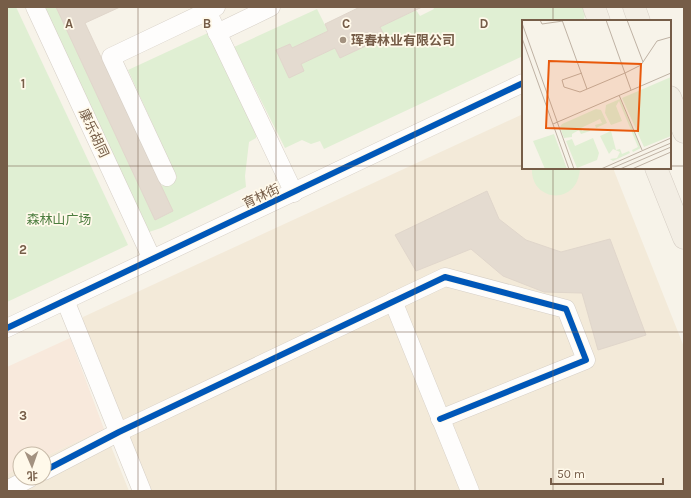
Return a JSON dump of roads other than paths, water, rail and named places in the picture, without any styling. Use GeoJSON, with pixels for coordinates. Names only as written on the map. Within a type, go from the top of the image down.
{"type":"FeatureCollection","features":[{"type":"Feature","properties":{"kind":"main road"},"geometry":{"type":"LineString","coordinates":[[594,7],[599,20]]}},
{"type":"Feature","properties":{"kind":"main road"},"geometry":{"type":"LineString","coordinates":[[634,7],[639,20]]}},
{"type":"Feature","properties":{"kind":"main road"},"geometry":{"type":"LineString","coordinates":[[671,100],[684,132]]}},
{"type":"Feature","properties":{"kind":"main road"},"geometry":{"type":"LineString","coordinates":[[656,169],[684,238]]}},
{"type":"Feature","properties":{"kind":"street","name":"康乐胡同"},"geometry":{"type":"LineString","coordinates":[[35,7],[152,259]]}},
{"type":"Feature","properties":{"kind":"street"},"geometry":{"type":"LineString","coordinates":[[217,33],[271,7]]}},
{"type":"Feature","properties":{"kind":"street"},"geometry":{"type":"LineString","coordinates":[[167,177],[111,58],[212,9],[217,33],[294,193]]}},
{"type":"Feature","properties":{"kind":"street","name":"育林街"},"geometry":{"type":"LineString","coordinates":[[7,328],[522,83]]}},
{"type":"Feature","properties":{"kind":"street"},"geometry":{"type":"LineString","coordinates":[[52,467],[119,432],[445,277],[566,309],[586,360],[440,419]]}},
{"type":"Feature","properties":{"kind":"street"},"geometry":{"type":"LineString","coordinates":[[65,300],[142,491]]}},
{"type":"Feature","properties":{"kind":"street"},"geometry":{"type":"LineString","coordinates":[[393,301],[470,491]]}},
{"type":"Feature","properties":{"kind":"place","name":"珲春林业有限公司"},"geometry":{"type":"Point","coordinates":[343,40]}},
{"type":"Feature","properties":{"kind":"park label","name":"森林山广场"},"geometry":{"type":"Point","coordinates":[59,219]}}]}
